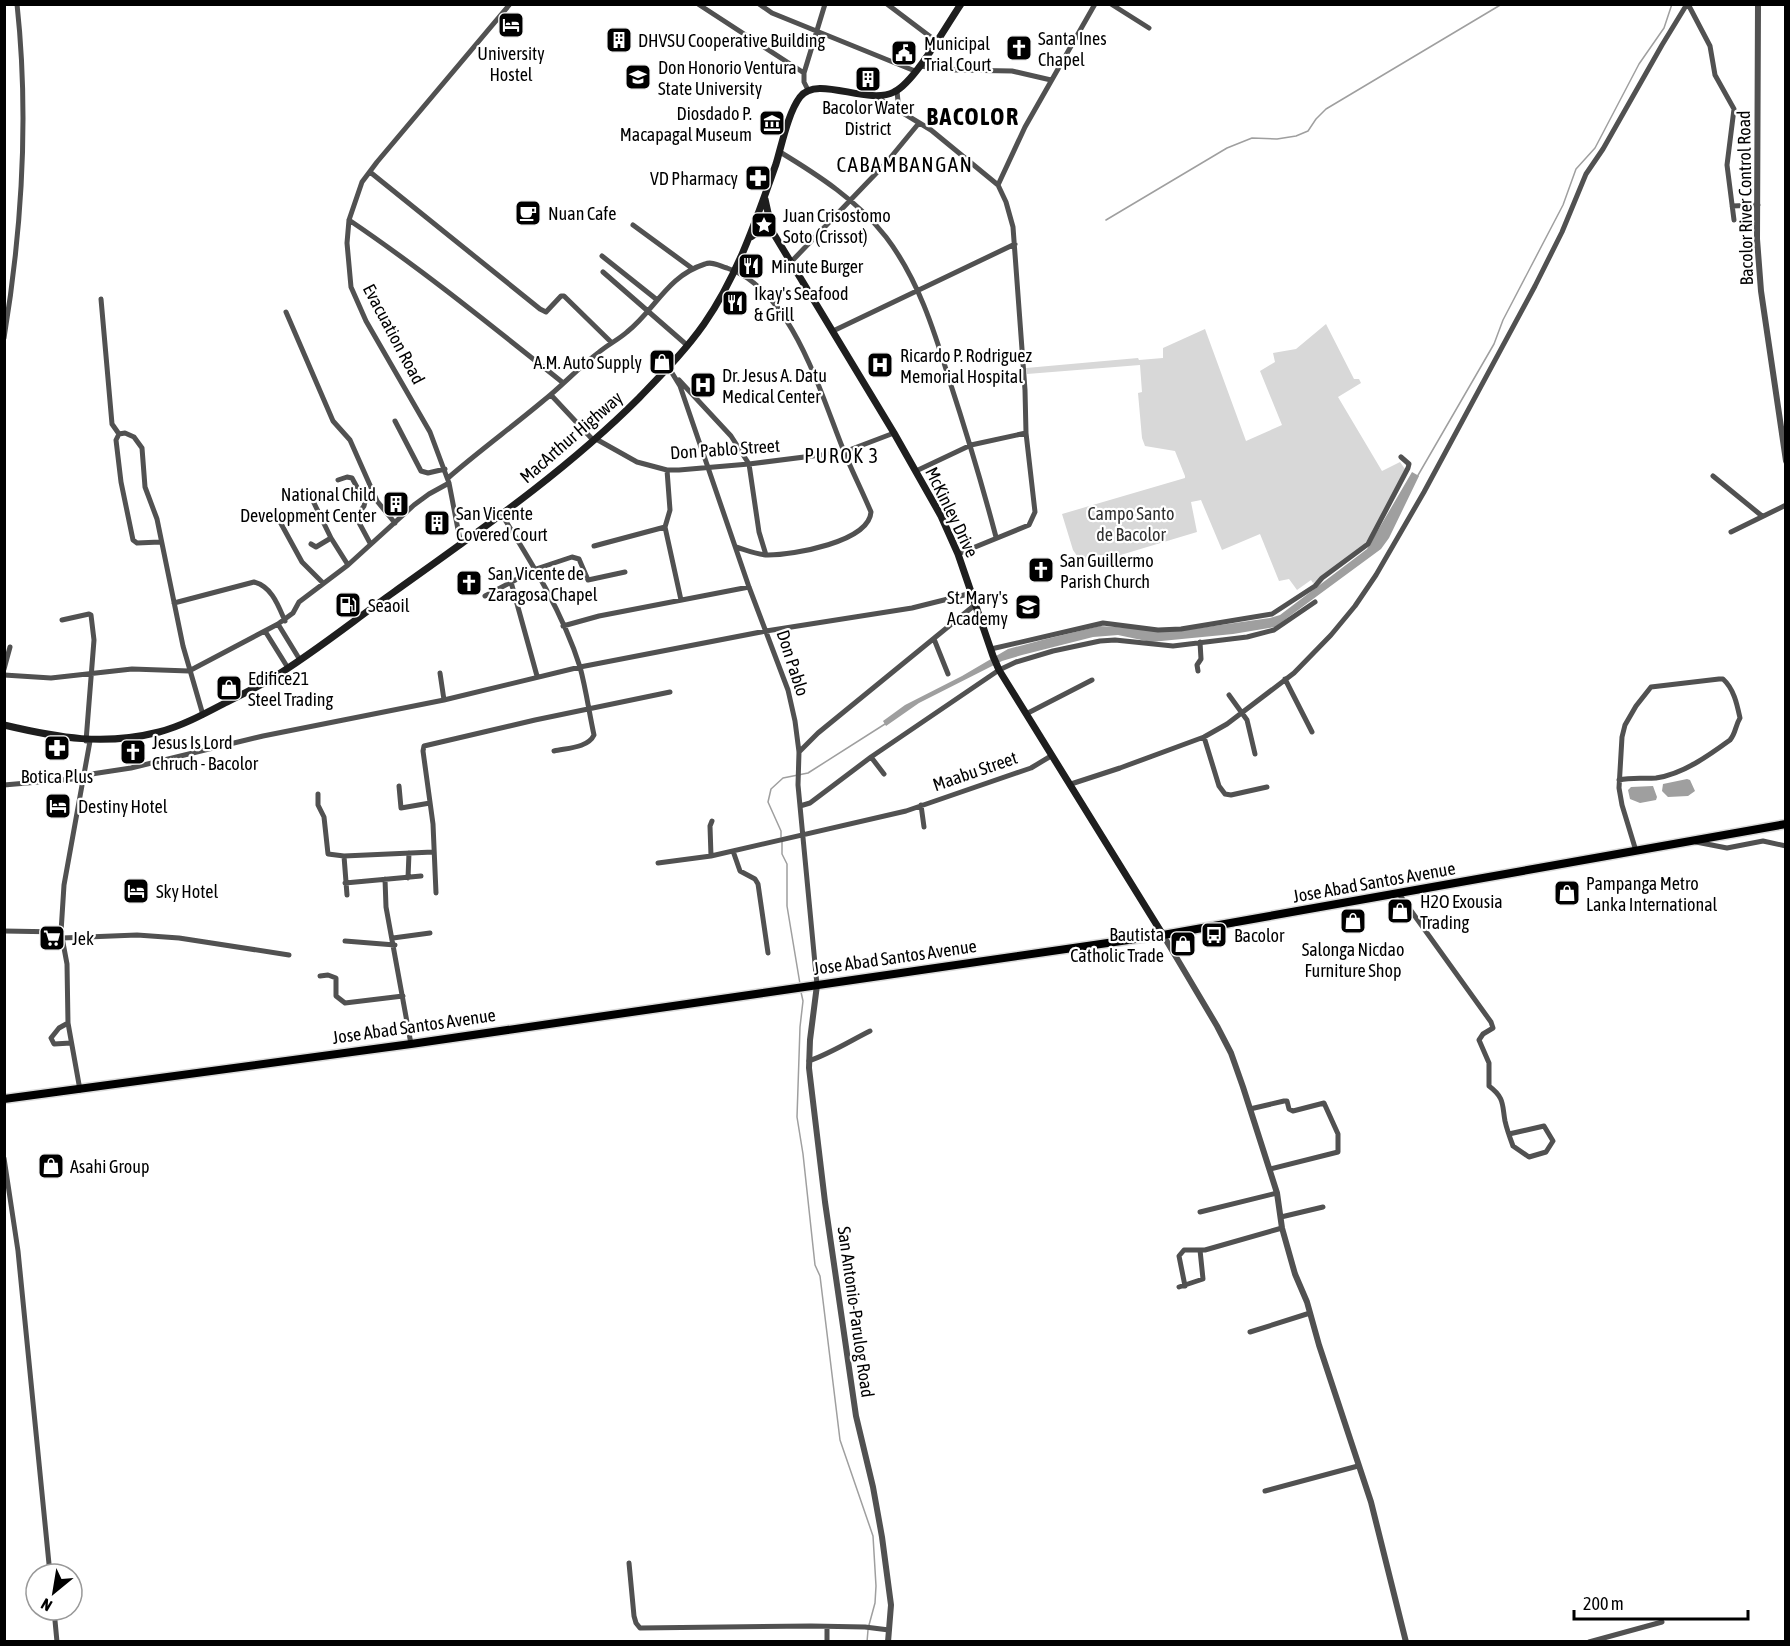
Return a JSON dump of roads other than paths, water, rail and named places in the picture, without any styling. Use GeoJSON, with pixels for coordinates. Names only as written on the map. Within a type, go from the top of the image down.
{"type":"FeatureCollection","features":[{"type":"Feature","properties":{"kind":"highway","name":"Jose Abad Santos Avenue"},"geometry":{"type":"LineString","coordinates":[[4,1099],[411,1044],[1163,935],[1785,824]]}},
{"type":"Feature","properties":{"kind":"main road"},"geometry":{"type":"LineString","coordinates":[[808,90],[822,88],[875,96],[884,96],[897,91],[906,84],[961,4]]}},
{"type":"Feature","properties":{"kind":"main road","name":"MacArthur Highway"},"geometry":{"type":"LineString","coordinates":[[4,725],[44,735],[88,741],[157,733],[203,715],[255,688],[300,660],[502,515],[595,440],[669,368],[688,346],[712,311],[751,237],[797,103],[803,93],[808,90]]}},
{"type":"Feature","properties":{"kind":"main road","name":"McKinley Drive"},"geometry":{"type":"LineString","coordinates":[[765,196],[772,231],[894,432],[941,516],[958,554],[999,669],[1163,935]]}},
{"type":"Feature","properties":{"kind":"main road"},"geometry":{"type":"LineString","coordinates":[[751,237],[761,230],[772,231]]}},
{"type":"Feature","properties":{"kind":"street"},"geometry":{"type":"LineString","coordinates":[[4,338],[16,246],[21,182],[22,89],[17,4]]}},
{"type":"Feature","properties":{"kind":"street","name":"Evacuation Road"},"geometry":{"type":"LineString","coordinates":[[461,545],[445,469],[430,432],[366,321],[351,287],[347,243],[349,220],[362,182],[370,171],[510,4]]}},
{"type":"Feature","properties":{"kind":"street"},"geometry":{"type":"LineString","coordinates":[[698,4],[804,74]]}},
{"type":"Feature","properties":{"kind":"street"},"geometry":{"type":"LineString","coordinates":[[759,4],[772,13],[816,31],[917,68],[1012,71],[1051,80]]}},
{"type":"Feature","properties":{"kind":"street"},"geometry":{"type":"LineString","coordinates":[[808,90],[804,82],[804,74],[825,4]]}},
{"type":"Feature","properties":{"kind":"street"},"geometry":{"type":"LineString","coordinates":[[887,4],[936,40]]}},
{"type":"Feature","properties":{"kind":"street"},"geometry":{"type":"LineString","coordinates":[[998,185],[1025,127],[1095,4]]}},
{"type":"Feature","properties":{"kind":"street"},"geometry":{"type":"LineString","coordinates":[[1111,4],[1149,28]]}},
{"type":"Feature","properties":{"kind":"street"},"geometry":{"type":"LineString","coordinates":[[1071,784],[1203,737],[1227,724],[1285,679],[1331,635],[1356,606],[1424,492],[1548,262],[1586,174],[1688,4],[1710,46],[1715,75],[1734,109],[1727,165],[1734,219]]}},
{"type":"Feature","properties":{"kind":"street","name":"Bacolor River Control Road"},"geometry":{"type":"LineString","coordinates":[[1758,4],[1757,239],[1761,291],[1785,461]]}},
{"type":"Feature","properties":{"kind":"street"},"geometry":{"type":"LineString","coordinates":[[897,91],[899,112]]}},
{"type":"Feature","properties":{"kind":"street"},"geometry":{"type":"LineString","coordinates":[[875,96],[939,137],[998,185],[1009,211],[1015,244],[1026,433],[1035,512],[1029,525],[958,554]]}},
{"type":"Feature","properties":{"kind":"street"},"geometry":{"type":"LineString","coordinates":[[792,261],[886,163],[919,123]]}},
{"type":"Feature","properties":{"kind":"street"},"geometry":{"type":"LineString","coordinates":[[780,152],[851,201],[885,235],[905,266],[933,328],[971,445],[996,537]]}},
{"type":"Feature","properties":{"kind":"street"},"geometry":{"type":"LineString","coordinates":[[370,171],[540,309],[546,312],[561,296],[564,296],[611,342]]}},
{"type":"Feature","properties":{"kind":"street"},"geometry":{"type":"LineString","coordinates":[[1732,206],[1758,205]]}},
{"type":"Feature","properties":{"kind":"street"},"geometry":{"type":"LineString","coordinates":[[349,220],[478,315],[562,382]]}},
{"type":"Feature","properties":{"kind":"street"},"geometry":{"type":"LineString","coordinates":[[633,225],[693,269]]}},
{"type":"Feature","properties":{"kind":"street"},"geometry":{"type":"LineString","coordinates":[[833,331],[1015,244]]}},
{"type":"Feature","properties":{"kind":"street"},"geometry":{"type":"LineString","coordinates":[[602,256],[656,299]]}},
{"type":"Feature","properties":{"kind":"street"},"geometry":{"type":"LineString","coordinates":[[4,675],[51,678],[132,669],[189,671],[285,621],[299,602],[348,565],[370,543],[551,395],[562,382],[611,342],[628,332],[669,286],[693,269],[708,263],[749,278],[762,290],[790,327],[824,395],[844,452],[871,512],[871,520],[865,526],[832,544],[809,550],[766,555],[736,547]]}},
{"type":"Feature","properties":{"kind":"street"},"geometry":{"type":"LineString","coordinates":[[603,272],[688,346]]}},
{"type":"Feature","properties":{"kind":"street"},"geometry":{"type":"LineString","coordinates":[[101,299],[112,424],[119,434]]}},
{"type":"Feature","properties":{"kind":"street"},"geometry":{"type":"LineString","coordinates":[[286,312],[333,422],[350,440],[377,501],[395,523]]}},
{"type":"Feature","properties":{"kind":"street","name":"Don Pablo"},"geometry":{"type":"LineString","coordinates":[[669,368],[676,377],[749,587],[788,690],[799,752],[797,776],[813,985]]}},
{"type":"Feature","properties":{"kind":"street"},"geometry":{"type":"LineString","coordinates":[[676,377],[731,436],[749,464],[759,532],[766,555]]}},
{"type":"Feature","properties":{"kind":"street","name":"Don Pablo Street"},"geometry":{"type":"LineString","coordinates":[[551,395],[595,440],[624,456],[667,470],[749,464],[844,452],[894,432]]}},
{"type":"Feature","properties":{"kind":"street"},"geometry":{"type":"LineString","coordinates":[[395,421],[421,471],[445,469]]}},
{"type":"Feature","properties":{"kind":"street"},"geometry":{"type":"LineString","coordinates":[[119,434],[126,433],[134,437],[142,448],[145,487],[155,512],[189,671],[203,715]]}},
{"type":"Feature","properties":{"kind":"street"},"geometry":{"type":"LineString","coordinates":[[916,471],[971,445],[1026,433]]}},
{"type":"Feature","properties":{"kind":"street"},"geometry":{"type":"LineString","coordinates":[[119,434],[116,440],[121,482],[133,540],[137,543],[160,542]]}},
{"type":"Feature","properties":{"kind":"street"},"geometry":{"type":"LineString","coordinates":[[992,653],[1103,623],[1158,630],[1181,629],[1272,614],[1315,586],[1368,544],[1408,468],[1409,464],[1401,456]]}},
{"type":"Feature","properties":{"kind":"street"},"geometry":{"type":"LineString","coordinates":[[667,470],[670,510],[665,527],[681,600]]}},
{"type":"Feature","properties":{"kind":"street"},"geometry":{"type":"LineString","coordinates":[[1713,476],[1762,516]]}},
{"type":"Feature","properties":{"kind":"street"},"geometry":{"type":"LineString","coordinates":[[338,480],[352,478],[364,502],[364,506],[356,517],[370,543]]}},
{"type":"Feature","properties":{"kind":"street"},"geometry":{"type":"LineString","coordinates":[[314,503],[331,538],[348,565]]}},
{"type":"Feature","properties":{"kind":"street"},"geometry":{"type":"LineString","coordinates":[[1731,532],[1785,505]]}},
{"type":"Feature","properties":{"kind":"street"},"geometry":{"type":"LineString","coordinates":[[502,515],[536,569],[580,667],[594,735],[587,744],[554,751]]}},
{"type":"Feature","properties":{"kind":"street"},"geometry":{"type":"LineString","coordinates":[[279,520],[302,562],[323,583]]}},
{"type":"Feature","properties":{"kind":"street"},"geometry":{"type":"LineString","coordinates":[[594,546],[665,527]]}},
{"type":"Feature","properties":{"kind":"street"},"geometry":{"type":"LineString","coordinates":[[311,544],[316,547],[331,538]]}},
{"type":"Feature","properties":{"kind":"street"},"geometry":{"type":"LineString","coordinates":[[485,596],[536,569],[572,557],[579,559],[588,580],[625,572]]}},
{"type":"Feature","properties":{"kind":"street"},"geometry":{"type":"LineString","coordinates":[[174,603],[254,582],[265,586],[272,594],[285,621]]}},
{"type":"Feature","properties":{"kind":"street"},"geometry":{"type":"LineString","coordinates":[[511,582],[537,676]]}},
{"type":"Feature","properties":{"kind":"street"},"geometry":{"type":"LineString","coordinates":[[563,626],[749,587]]}},
{"type":"Feature","properties":{"kind":"street"},"geometry":{"type":"LineString","coordinates":[[4,785],[84,777],[131,768],[315,724],[444,700],[580,667],[766,631],[912,608],[972,593]]}},
{"type":"Feature","properties":{"kind":"street"},"geometry":{"type":"LineString","coordinates":[[800,806],[810,803],[871,757],[999,669],[1016,662],[1100,641],[1115,640],[1173,646],[1247,637],[1274,630],[1315,602]]}},
{"type":"Feature","properties":{"kind":"street"},"geometry":{"type":"LineString","coordinates":[[799,752],[818,733],[976,604]]}},
{"type":"Feature","properties":{"kind":"street"},"geometry":{"type":"LineString","coordinates":[[63,620],[91,615],[94,640],[84,777],[64,885],[61,935],[67,964],[68,1023],[80,1090]]}},
{"type":"Feature","properties":{"kind":"street"},"geometry":{"type":"LineString","coordinates":[[278,624],[300,660]]}},
{"type":"Feature","properties":{"kind":"street"},"geometry":{"type":"LineString","coordinates":[[265,631],[288,668]]}},
{"type":"Feature","properties":{"kind":"street"},"geometry":{"type":"LineString","coordinates":[[934,639],[948,674]]}},
{"type":"Feature","properties":{"kind":"street"},"geometry":{"type":"LineString","coordinates":[[1198,671],[1197,665],[1201,659],[1200,642]]}},
{"type":"Feature","properties":{"kind":"street"},"geometry":{"type":"LineString","coordinates":[[4,669],[10,647]]}},
{"type":"Feature","properties":{"kind":"street"},"geometry":{"type":"LineString","coordinates":[[440,673],[444,700]]}},
{"type":"Feature","properties":{"kind":"street"},"geometry":{"type":"LineString","coordinates":[[1285,679],[1312,732]]}},
{"type":"Feature","properties":{"kind":"street"},"geometry":{"type":"LineString","coordinates":[[1619,780],[1631,777],[1653,778],[1681,771],[1730,740],[1735,734],[1736,724],[1740,718],[1728,683],[1719,679],[1651,687],[1625,725],[1619,780],[1622,805],[1636,851]]}},
{"type":"Feature","properties":{"kind":"street"},"geometry":{"type":"LineString","coordinates":[[1026,714],[1092,680]]}},
{"type":"Feature","properties":{"kind":"street"},"geometry":{"type":"LineString","coordinates":[[436,893],[433,824],[424,746],[670,692]]}},
{"type":"Feature","properties":{"kind":"street"},"geometry":{"type":"LineString","coordinates":[[1230,695],[1248,724],[1255,754]]}},
{"type":"Feature","properties":{"kind":"street"},"geometry":{"type":"LineString","coordinates":[[1203,737],[1219,786],[1225,794],[1231,795],[1267,787]]}},
{"type":"Feature","properties":{"kind":"street","name":"Maabu Street"},"geometry":{"type":"LineString","coordinates":[[658,863],[711,856],[906,811],[1031,768],[1051,756]]}},
{"type":"Feature","properties":{"kind":"street"},"geometry":{"type":"LineString","coordinates":[[871,757],[884,774]]}},
{"type":"Feature","properties":{"kind":"street"},"geometry":{"type":"LineString","coordinates":[[399,786],[402,808],[430,803]]}},
{"type":"Feature","properties":{"kind":"street"},"geometry":{"type":"LineString","coordinates":[[318,794],[318,805],[324,817],[328,854],[344,856],[433,852]]}},
{"type":"Feature","properties":{"kind":"street"},"geometry":{"type":"LineString","coordinates":[[921,805],[924,827]]}},
{"type":"Feature","properties":{"kind":"street"},"geometry":{"type":"LineString","coordinates":[[711,856],[710,826],[712,821]]}},
{"type":"Feature","properties":{"kind":"street"},"geometry":{"type":"LineString","coordinates":[[1692,841],[1727,848],[1763,842],[1785,846]]}},
{"type":"Feature","properties":{"kind":"street"},"geometry":{"type":"LineString","coordinates":[[733,851],[740,871],[755,879],[758,884],[768,953]]}},
{"type":"Feature","properties":{"kind":"street"},"geometry":{"type":"LineString","coordinates":[[408,878],[409,853]]}},
{"type":"Feature","properties":{"kind":"street"},"geometry":{"type":"LineString","coordinates":[[344,856],[347,896]]}},
{"type":"Feature","properties":{"kind":"street"},"geometry":{"type":"LineString","coordinates":[[345,883],[421,876]]}},
{"type":"Feature","properties":{"kind":"street"},"geometry":{"type":"LineString","coordinates":[[385,879],[386,907],[395,945],[411,1044]]}},
{"type":"Feature","properties":{"kind":"street"},"geometry":{"type":"LineString","coordinates":[[1399,894],[1491,1022],[1493,1028],[1483,1034],[1479,1040],[1489,1063],[1489,1086],[1496,1091],[1504,1103],[1505,1120],[1509,1134],[1513,1146],[1529,1157],[1546,1152],[1553,1141],[1544,1126],[1509,1134]]}},
{"type":"Feature","properties":{"kind":"street"},"geometry":{"type":"LineString","coordinates":[[4,931],[179,938],[289,955]]}},
{"type":"Feature","properties":{"kind":"street"},"geometry":{"type":"LineString","coordinates":[[393,938],[430,933]]}},
{"type":"Feature","properties":{"kind":"street"},"geometry":{"type":"LineString","coordinates":[[1163,935],[1231,1053],[1277,1193],[1282,1228],[1294,1274],[1310,1313],[1371,1502],[1406,1641]]}},
{"type":"Feature","properties":{"kind":"street"},"geometry":{"type":"LineString","coordinates":[[345,941],[395,945]]}},
{"type":"Feature","properties":{"kind":"street"},"geometry":{"type":"LineString","coordinates":[[320,976],[328,975],[336,978],[336,996],[345,1003],[403,996]]}},
{"type":"Feature","properties":{"kind":"street","name":"San Antonio-Parulog Road"},"geometry":{"type":"LineString","coordinates":[[813,985],[810,1061],[825,1202],[856,1416],[882,1537],[891,1605],[888,1641]]}},
{"type":"Feature","properties":{"kind":"street"},"geometry":{"type":"LineString","coordinates":[[68,1023],[58,1028],[51,1038],[54,1044],[71,1043]]}},
{"type":"Feature","properties":{"kind":"street"},"geometry":{"type":"LineString","coordinates":[[810,1061],[870,1031]]}},
{"type":"Feature","properties":{"kind":"street"},"geometry":{"type":"LineString","coordinates":[[1250,1109],[1285,1101],[1293,1111],[1324,1103],[1338,1134],[1338,1152],[1270,1169]]}},
{"type":"Feature","properties":{"kind":"street"},"geometry":{"type":"LineString","coordinates":[[4,1158],[18,1251],[49,1562]]}},
{"type":"Feature","properties":{"kind":"street"},"geometry":{"type":"LineString","coordinates":[[1200,1212],[1277,1193]]}},
{"type":"Feature","properties":{"kind":"street"},"geometry":{"type":"LineString","coordinates":[[1281,1217],[1323,1207]]}},
{"type":"Feature","properties":{"kind":"street"},"geometry":{"type":"LineString","coordinates":[[1200,1250],[1203,1279],[1182,1287],[1179,1254],[1189,1248],[1200,1250],[1282,1228]]}},
{"type":"Feature","properties":{"kind":"street"},"geometry":{"type":"LineString","coordinates":[[1250,1332],[1310,1313]]}},
{"type":"Feature","properties":{"kind":"street"},"geometry":{"type":"LineString","coordinates":[[1265,1491],[1358,1466]]}},
{"type":"Feature","properties":{"kind":"street"},"geometry":{"type":"LineString","coordinates":[[629,1563],[634,1616],[640,1628],[865,1627],[889,1630]]}},
{"type":"Feature","properties":{"kind":"street"},"geometry":{"type":"LineString","coordinates":[[55,1622],[57,1641]]}},
{"type":"Feature","properties":{"kind":"street"},"geometry":{"type":"LineString","coordinates":[[1589,1641],[1662,1622]]}},
{"type":"Feature","properties":{"kind":"street"},"geometry":{"type":"LineString","coordinates":[[827,1627],[828,1641]]}},
{"type":"Feature","properties":{"kind":"waterway"},"geometry":{"type":"LineString","coordinates":[[1106,220],[1227,148],[1252,138],[1277,139],[1296,136],[1308,131],[1326,109],[1502,4]]}},
{"type":"Feature","properties":{"kind":"waterway"},"geometry":{"type":"LineString","coordinates":[[1417,477],[1494,344],[1503,320],[1563,205],[1576,169],[1595,148],[1639,64],[1664,28],[1672,4]]}},
{"type":"Feature","properties":{"kind":"waterway"},"geometry":{"type":"LineString","coordinates":[[781,837],[781,831],[768,802],[771,789],[783,778],[808,773],[885,724]]}},
{"type":"Feature","properties":{"kind":"waterway"},"geometry":{"type":"LineString","coordinates":[[782,841],[782,854],[787,864],[787,906],[800,984]]}},
{"type":"Feature","properties":{"kind":"waterway"},"geometry":{"type":"LineString","coordinates":[[801,992],[803,1001],[797,1117],[815,1265],[820,1276],[840,1440],[873,1536],[876,1586],[875,1603],[869,1625]]}},
{"type":"Feature","properties":{"kind":"waterway"},"geometry":{"type":"LineString","coordinates":[[867,1642],[868,1630]]}},
{"type":"Feature","properties":{"kind":"place","name":"University Hostel"},"geometry":{"type":"Point","coordinates":[511,25]}},
{"type":"Feature","properties":{"kind":"place","name":"DHVSU Cooperative Building"},"geometry":{"type":"Point","coordinates":[619,40]}},
{"type":"Feature","properties":{"kind":"place","name":"Santa Ines Chapel"},"geometry":{"type":"Point","coordinates":[1019,48]}},
{"type":"Feature","properties":{"kind":"place","name":"Municipal Trial Court"},"geometry":{"type":"Point","coordinates":[904,53]}},
{"type":"Feature","properties":{"kind":"place","name":"Don Honorio Ventura State University"},"geometry":{"type":"Point","coordinates":[638,77]}},
{"type":"Feature","properties":{"kind":"place","name":"Bacolor Water District"},"geometry":{"type":"Point","coordinates":[868,79]}},
{"type":"Feature","properties":{"kind":"place","name":"Diosdado P. Macapagal Museum"},"geometry":{"type":"Point","coordinates":[772,123]}},
{"type":"Feature","properties":{"kind":"place","name":"VD Pharmacy"},"geometry":{"type":"Point","coordinates":[758,178]}},
{"type":"Feature","properties":{"kind":"place","name":"Nuan Cafe"},"geometry":{"type":"Point","coordinates":[528,213]}},
{"type":"Feature","properties":{"kind":"place","name":"Juan Crisostomo Soto (Crissot)"},"geometry":{"type":"Point","coordinates":[764,225]}},
{"type":"Feature","properties":{"kind":"place","name":"Minute Burger"},"geometry":{"type":"Point","coordinates":[751,266]}},
{"type":"Feature","properties":{"kind":"place","name":"Ikay's Seafood & Grill"},"geometry":{"type":"Point","coordinates":[735,303]}},
{"type":"Feature","properties":{"kind":"place","name":"A.M. Auto Supply"},"geometry":{"type":"Point","coordinates":[662,362]}},
{"type":"Feature","properties":{"kind":"place","name":"Ricardo P. Rodriguez Memorial Hospital"},"geometry":{"type":"Point","coordinates":[880,365]}},
{"type":"Feature","properties":{"kind":"place","name":"Dr. Jesus A. Datu Medical Center"},"geometry":{"type":"Point","coordinates":[703,385]}},
{"type":"Feature","properties":{"kind":"place","name":"National Child Development Center"},"geometry":{"type":"Point","coordinates":[396,504]}},
{"type":"Feature","properties":{"kind":"place","name":"San Vicente Covered Court"},"geometry":{"type":"Point","coordinates":[437,523]}},
{"type":"Feature","properties":{"kind":"place","name":"San Guillermo Parish Church"},"geometry":{"type":"Point","coordinates":[1041,570]}},
{"type":"Feature","properties":{"kind":"place","name":"San Vicente de Zaragosa Chapel"},"geometry":{"type":"Point","coordinates":[469,583]}},
{"type":"Feature","properties":{"kind":"place","name":"Seaoil"},"geometry":{"type":"Point","coordinates":[348,605]}},
{"type":"Feature","properties":{"kind":"place","name":"St. Mary's Academy"},"geometry":{"type":"Point","coordinates":[1028,607]}},
{"type":"Feature","properties":{"kind":"place","name":"Edifice21 Steel Trading"},"geometry":{"type":"Point","coordinates":[229,688]}},
{"type":"Feature","properties":{"kind":"place","name":"Botica Plus"},"geometry":{"type":"Point","coordinates":[57,748]}},
{"type":"Feature","properties":{"kind":"place","name":"Jesus Is Lord Chruch - Bacolor"},"geometry":{"type":"Point","coordinates":[133,752]}},
{"type":"Feature","properties":{"kind":"place","name":"Destiny Hotel"},"geometry":{"type":"Point","coordinates":[58,806]}},
{"type":"Feature","properties":{"kind":"place","name":"Sky Hotel"},"geometry":{"type":"Point","coordinates":[136,891]}},
{"type":"Feature","properties":{"kind":"place","name":"Pampanga Metro Lanka International"},"geometry":{"type":"Point","coordinates":[1567,893]}},
{"type":"Feature","properties":{"kind":"place","name":"H2O Exousia Trading"},"geometry":{"type":"Point","coordinates":[1400,911]}},
{"type":"Feature","properties":{"kind":"place","name":"Salonga Nicdao Furniture Shop"},"geometry":{"type":"Point","coordinates":[1353,921]}},
{"type":"Feature","properties":{"kind":"place","name":"Bacolor"},"geometry":{"type":"Point","coordinates":[1214,935]}},
{"type":"Feature","properties":{"kind":"place","name":"Jek"},"geometry":{"type":"Point","coordinates":[52,938]}},
{"type":"Feature","properties":{"kind":"place","name":"Bautista Catholic Trade"},"geometry":{"type":"Point","coordinates":[1183,944]}},
{"type":"Feature","properties":{"kind":"place","name":"Asahi Group"},"geometry":{"type":"Point","coordinates":[51,1166]}},
{"type":"Feature","properties":{"kind":"district","name":"BACOLOR"},"geometry":{"type":"Point","coordinates":[973,116]}},
{"type":"Feature","properties":{"kind":"district","name":"CABAMBANGAN"},"geometry":{"type":"Point","coordinates":[905,164]}},
{"type":"Feature","properties":{"kind":"district","name":"PUROK 3"},"geometry":{"type":"Point","coordinates":[842,455]}},
{"type":"Feature","properties":{"kind":"park label","name":"Campo Santo de Bacolor"},"geometry":{"type":"Point","coordinates":[1131,523]}}]}
